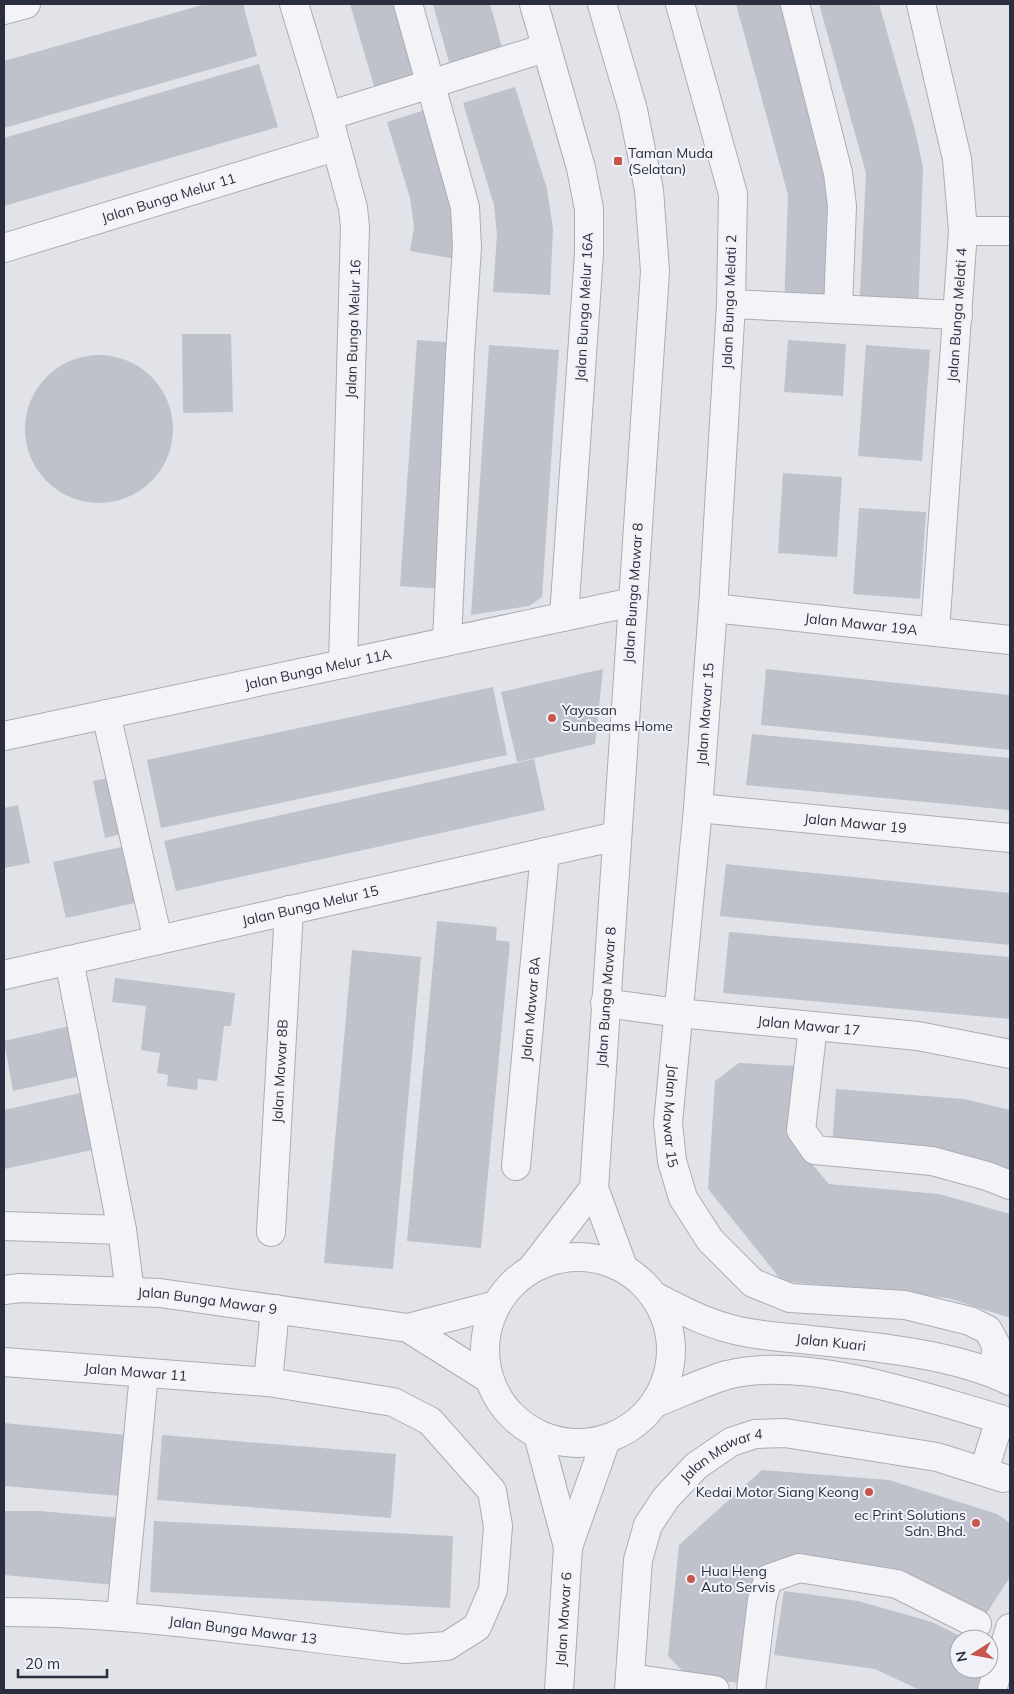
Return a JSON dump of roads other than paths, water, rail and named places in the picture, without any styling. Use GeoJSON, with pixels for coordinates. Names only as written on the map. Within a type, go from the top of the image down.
{"type":"FeatureCollection","features":[{"type":"Feature","properties":{"kind":"street"},"geometry":{"type":"LineString","coordinates":[[4,10],[26,4]]}},
{"type":"Feature","properties":{"kind":"street","name":"Jalan Bunga Melur 16"},"geometry":{"type":"LineString","coordinates":[[294,4],[328,116],[353,208],[356,227],[343,664]]}},
{"type":"Feature","properties":{"kind":"street"},"geometry":{"type":"LineString","coordinates":[[408,4],[465,207],[468,247],[460,355],[446,642]]}},
{"type":"Feature","properties":{"kind":"street","name":"Jalan Bunga Melur 16A"},"geometry":{"type":"LineString","coordinates":[[534,4],[581,168],[589,209],[589,253],[564,617]]}},
{"type":"Feature","properties":{"kind":"street","name":"Jalan Bunga Mawar 8"},"geometry":{"type":"LineString","coordinates":[[602,4],[633,110],[649,190],[654,271],[594,1188],[623,1267]]}},
{"type":"Feature","properties":{"kind":"street","name":"Jalan Bunga Melati 2"},"geometry":{"type":"LineString","coordinates":[[680,4],[733,194],[731,304],[712,608]]}},
{"type":"Feature","properties":{"kind":"street"},"geometry":{"type":"LineString","coordinates":[[795,4],[838,173],[842,206],[838,309]]}},
{"type":"Feature","properties":{"kind":"street","name":"Jalan Bunga Melati 4"},"geometry":{"type":"LineString","coordinates":[[921,4],[957,160],[963,232],[935,631]]}},
{"type":"Feature","properties":{"kind":"street"},"geometry":{"type":"LineString","coordinates":[[328,116],[546,48]]}},
{"type":"Feature","properties":{"kind":"street","name":"Jalan Bunga Melur 11"},"geometry":{"type":"LineString","coordinates":[[4,248],[336,147]]}},
{"type":"Feature","properties":{"kind":"street"},"geometry":{"type":"LineString","coordinates":[[963,232],[1010,231]]}},
{"type":"Feature","properties":{"kind":"street"},"geometry":{"type":"LineString","coordinates":[[731,304],[958,315]]}},
{"type":"Feature","properties":{"kind":"street","name":"Jalan Bunga Melur 11A"},"geometry":{"type":"LineString","coordinates":[[4,736],[633,602]]}},
{"type":"Feature","properties":{"kind":"street","name":"Jalan Mawar 19A"},"geometry":{"type":"LineString","coordinates":[[712,608],[1010,640]]}},
{"type":"Feature","properties":{"kind":"street","name":"Jalan Mawar 15"},"geometry":{"type":"LineString","coordinates":[[712,608],[698,808],[668,1123],[672,1161],[683,1198],[710,1240],[753,1283],[790,1298],[905,1305],[970,1321],[988,1330],[996,1344],[1003,1377]]}},
{"type":"Feature","properties":{"kind":"street"},"geometry":{"type":"LineString","coordinates":[[106,714],[158,940]]}},
{"type":"Feature","properties":{"kind":"street","name":"Jalan Mawar 19"},"geometry":{"type":"LineString","coordinates":[[698,808],[1010,838]]}},
{"type":"Feature","properties":{"kind":"street","name":"Jalan Bunga Melur 15"},"geometry":{"type":"LineString","coordinates":[[4,975],[617,836]]}},
{"type":"Feature","properties":{"kind":"street","name":"Jalan Mawar 8A"},"geometry":{"type":"LineString","coordinates":[[516,1166],[545,852]]}},
{"type":"Feature","properties":{"kind":"street","name":"Jalan Mawar 8B"},"geometry":{"type":"LineString","coordinates":[[271,1232],[289,910]]}},
{"type":"Feature","properties":{"kind":"street"},"geometry":{"type":"LineString","coordinates":[[70,960],[122,1230],[130,1292]]}},
{"type":"Feature","properties":{"kind":"street","name":"Jalan Mawar 17"},"geometry":{"type":"LineString","coordinates":[[605,1003],[678,1013],[918,1036],[1010,1054]]}},
{"type":"Feature","properties":{"kind":"street"},"geometry":{"type":"LineString","coordinates":[[813,1026],[801,1130],[815,1150],[932,1161],[987,1176],[1010,1185]]}},
{"type":"Feature","properties":{"kind":"street"},"geometry":{"type":"LineString","coordinates":[[533,1267],[563,1257],[594,1257],[623,1267],[640,1280],[654,1296],[667,1321],[672,1350],[668,1378],[655,1403],[634,1426],[606,1440],[583,1444],[560,1442],[538,1435],[517,1421],[500,1402],[489,1379],[484,1354],[487,1328],[496,1305],[512,1283],[533,1267],[594,1188]]}},
{"type":"Feature","properties":{"kind":"street"},"geometry":{"type":"LineString","coordinates":[[4,1226],[122,1230]]}},
{"type":"Feature","properties":{"kind":"street","name":"Jalan Bunga Mawar 9"},"geometry":{"type":"LineString","coordinates":[[4,1290],[20,1288],[160,1293],[408,1328],[496,1305]]}},
{"type":"Feature","properties":{"kind":"street","name":"Jalan Kuari"},"geometry":{"type":"LineString","coordinates":[[654,1296],[698,1319],[732,1329],[764,1336],[852,1344],[957,1362],[1003,1377]]}},
{"type":"Feature","properties":{"kind":"street"},"geometry":{"type":"LineString","coordinates":[[268,1382],[275,1310]]}},
{"type":"Feature","properties":{"kind":"street","name":"Jalan Bunga Mawar 9"},"geometry":{"type":"LineString","coordinates":[[408,1328],[489,1379]]}},
{"type":"Feature","properties":{"kind":"street","name":"Jalan Mawar 11"},"geometry":{"type":"LineString","coordinates":[[4,1362],[29,1362],[144,1374],[268,1382],[393,1402],[430,1421],[492,1491],[498,1526],[493,1590],[477,1627]]}},
{"type":"Feature","properties":{"kind":"street"},"geometry":{"type":"LineString","coordinates":[[655,1403],[726,1376],[755,1371],[781,1370],[842,1377],[923,1396],[1005,1422]]}},
{"type":"Feature","properties":{"kind":"street"},"geometry":{"type":"LineString","coordinates":[[121,1616],[144,1374]]}},
{"type":"Feature","properties":{"kind":"street","name":"Jalan Mawar 4"},"geometry":{"type":"LineString","coordinates":[[629,1684],[638,1560],[648,1525],[666,1498],[696,1466],[731,1442],[755,1434],[785,1433],[937,1457],[993,1475],[1005,1422]]}},
{"type":"Feature","properties":{"kind":"street","name":"Jalan Mawar 6"},"geometry":{"type":"LineString","coordinates":[[538,1435],[568,1547]]}},
{"type":"Feature","properties":{"kind":"street","name":"Jalan Mawar 6"},"geometry":{"type":"LineString","coordinates":[[559,1690],[568,1547],[606,1440]]}},
{"type":"Feature","properties":{"kind":"street"},"geometry":{"type":"LineString","coordinates":[[751,1690],[762,1600],[768,1579],[799,1568],[897,1584],[977,1624]]}},
{"type":"Feature","properties":{"kind":"street","name":"Jalan Bunga Mawar 13"},"geometry":{"type":"LineString","coordinates":[[4,1612],[67,1612],[121,1616],[405,1649],[447,1646],[477,1627]]}},
{"type":"Feature","properties":{"kind":"street"},"geometry":{"type":"LineString","coordinates":[[992,1690],[1010,1628]]}},
{"type":"Feature","properties":{"kind":"street"},"geometry":{"type":"LineString","coordinates":[[629,1684],[715,1690]]}},
{"type":"Feature","properties":{"kind":"place","name":"Taman Muda (Selatan)"},"geometry":{"type":"Point","coordinates":[618,161]}},
{"type":"Feature","properties":{"kind":"place","name":"Yayasan Sunbeams Home"},"geometry":{"type":"Point","coordinates":[552,718]}},
{"type":"Feature","properties":{"kind":"place","name":"Kedai Motor Siang Keong"},"geometry":{"type":"Point","coordinates":[869,1492]}},
{"type":"Feature","properties":{"kind":"place","name":"ec Print Solutions Sdn. Bhd."},"geometry":{"type":"Point","coordinates":[976,1523]}},
{"type":"Feature","properties":{"kind":"place","name":"Hua Heng Auto Servis"},"geometry":{"type":"Point","coordinates":[691,1579]}}]}
